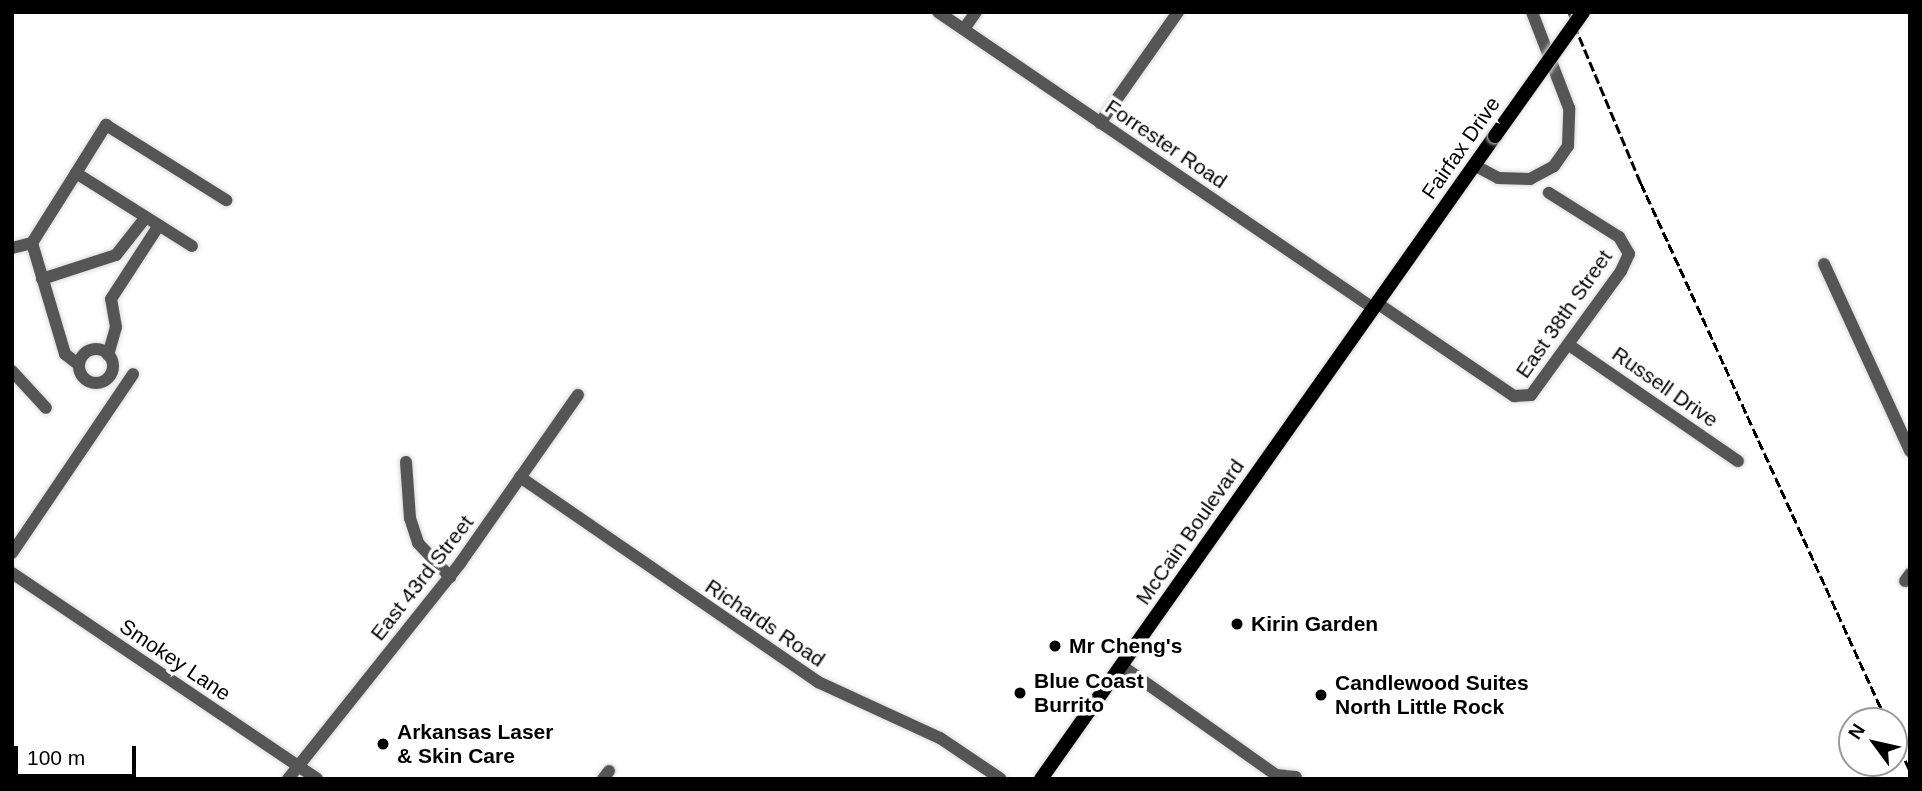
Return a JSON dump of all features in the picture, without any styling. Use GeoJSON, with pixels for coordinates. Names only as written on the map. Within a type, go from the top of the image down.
{"type":"FeatureCollection","features":[{"type":"Feature","properties":{"kind":"main road","name":"Fairfax Drive"},"geometry":{"type":"LineString","coordinates":[[1375,306],[1583,12]]}},
{"type":"Feature","properties":{"kind":"main road","name":"McCain Boulevard"},"geometry":{"type":"LineString","coordinates":[[1041,779],[1375,306]]}},
{"type":"Feature","properties":{"kind":"street","name":"Forrester Road"},"geometry":{"type":"LineString","coordinates":[[938,12],[1100,123],[1514,396],[1531,395]]}},
{"type":"Feature","properties":{"kind":"street"},"geometry":{"type":"LineString","coordinates":[[964,29],[975,12]]}},
{"type":"Feature","properties":{"kind":"street"},"geometry":{"type":"LineString","coordinates":[[1100,123],[1178,12]]}},
{"type":"Feature","properties":{"kind":"street"},"geometry":{"type":"LineString","coordinates":[[1474,165],[1498,178],[1530,179],[1553,166],[1567,146],[1570,111],[1532,12]]}},
{"type":"Feature","properties":{"kind":"street"},"geometry":{"type":"LineString","coordinates":[[12,248],[32,243],[106,125],[226,200]]}},
{"type":"Feature","properties":{"kind":"street"},"geometry":{"type":"LineString","coordinates":[[76,173],[192,246]]}},
{"type":"Feature","properties":{"kind":"street","name":"East 38th Street"},"geometry":{"type":"LineString","coordinates":[[1531,395],[1569,345],[1629,254],[1619,237],[1549,193]]}},
{"type":"Feature","properties":{"kind":"street"},"geometry":{"type":"LineString","coordinates":[[42,279],[116,256],[146,216]]}},
{"type":"Feature","properties":{"kind":"street"},"geometry":{"type":"LineString","coordinates":[[109,376],[108,355],[116,327],[111,299],[159,225]]}},
{"type":"Feature","properties":{"kind":"street"},"geometry":{"type":"LineString","coordinates":[[12,554],[127,382],[109,376],[95,384],[85,380],[78,364],[65,354],[32,243]]}},
{"type":"Feature","properties":{"kind":"street"},"geometry":{"type":"LineString","coordinates":[[1824,264],[1910,451]]}},
{"type":"Feature","properties":{"kind":"street","name":"Russell Drive"},"geometry":{"type":"LineString","coordinates":[[1569,345],[1738,461]]}},
{"type":"Feature","properties":{"kind":"street"},"geometry":{"type":"LineString","coordinates":[[78,364],[83,354],[93,349],[108,355]]}},
{"type":"Feature","properties":{"kind":"street"},"geometry":{"type":"LineString","coordinates":[[12,371],[46,408]]}},
{"type":"Feature","properties":{"kind":"street","name":"East 43rd Street"},"geometry":{"type":"LineString","coordinates":[[288,779],[450,577],[578,395]]}},
{"type":"Feature","properties":{"kind":"street"},"geometry":{"type":"LineString","coordinates":[[406,462],[410,518],[418,543],[450,577]]}},
{"type":"Feature","properties":{"kind":"street","name":"Richards Road"},"geometry":{"type":"LineString","coordinates":[[520,477],[818,682],[940,738],[1001,779]]}},
{"type":"Feature","properties":{"kind":"street","name":"Smokey Lane"},"geometry":{"type":"LineString","coordinates":[[12,573],[317,779]]}},
{"type":"Feature","properties":{"kind":"street"},"geometry":{"type":"LineString","coordinates":[[1122,666],[1276,775],[1296,777]]}},
{"type":"Feature","properties":{"kind":"railway"},"geometry":{"type":"LineString","coordinates":[[1569,12],[1641,183],[1881,707]]}},
{"type":"Feature","properties":{"kind":"railway"},"geometry":{"type":"LineString","coordinates":[[1908,767],[1910,771]]}},
{"type":"Feature","properties":{"kind":"place","name":"Kirin Garden"},"geometry":{"type":"Point","coordinates":[1237,624]}},
{"type":"Feature","properties":{"kind":"place","name":"Mr Cheng's"},"geometry":{"type":"Point","coordinates":[1055,646]}},
{"type":"Feature","properties":{"kind":"place","name":"Blue Coast Burrito"},"geometry":{"type":"Point","coordinates":[1020,693]}},
{"type":"Feature","properties":{"kind":"place","name":"Candlewood Suites North Little Rock"},"geometry":{"type":"Point","coordinates":[1321,695]}},
{"type":"Feature","properties":{"kind":"place","name":"Arkansas Laser & Skin Care"},"geometry":{"type":"Point","coordinates":[383,744]}}]}
